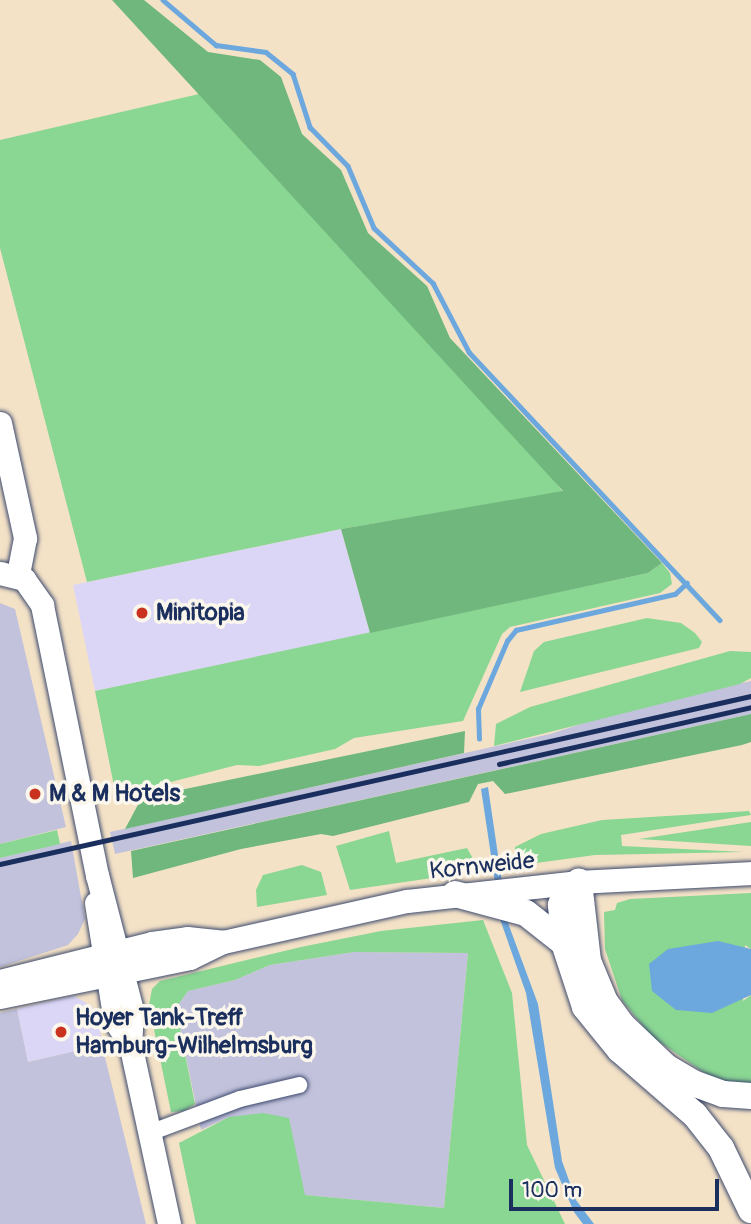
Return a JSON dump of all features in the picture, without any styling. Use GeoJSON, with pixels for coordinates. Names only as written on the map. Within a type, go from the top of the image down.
{"type":"FeatureCollection","features":[{"type":"Feature","properties":{"kind":"highway"},"geometry":{"type":"LineString","coordinates":[[751,1096],[723,1094],[681,1076],[649,1053],[612,1014],[589,961],[579,882],[567,889],[562,899],[564,943],[577,990],[595,1022],[620,1050],[695,1115],[721,1148],[751,1210]]}},
{"type":"Feature","properties":{"kind":"highway"},"geometry":{"type":"LineString","coordinates":[[455,894],[498,898],[532,916],[564,943]]}},
{"type":"Feature","properties":{"kind":"main road"},"geometry":{"type":"LineString","coordinates":[[0,424],[25,538],[9,573],[42,605],[112,962],[133,1019],[130,1043],[152,1132],[169,1224]]}},
{"type":"Feature","properties":{"kind":"main road","name":"Kornweide"},"geometry":{"type":"LineString","coordinates":[[498,898],[579,882],[751,873]]}},
{"type":"Feature","properties":{"kind":"main road","name":"Kornweide"},"geometry":{"type":"LineString","coordinates":[[112,962],[190,958],[222,942],[370,907],[455,894]]}},
{"type":"Feature","properties":{"kind":"main road"},"geometry":{"type":"LineString","coordinates":[[0,981],[112,962]]}},
{"type":"Feature","properties":{"kind":"main road"},"geometry":{"type":"LineString","coordinates":[[0,997],[112,962]]}},
{"type":"Feature","properties":{"kind":"street"},"geometry":{"type":"LineString","coordinates":[[152,1132],[240,1099],[299,1085]]}},
{"type":"Feature","properties":{"kind":"shaded area"},"geometry":{"type":"Polygon","coordinates":[[[341,529],[370,633],[95,691],[73,585],[341,529]]]}},
{"type":"Feature","properties":{"kind":"shaded area"},"geometry":{"type":"Polygon","coordinates":[[[0,603],[15,609],[66,827],[0,844],[0,603]]]}},
{"type":"Feature","properties":{"kind":"shaded area"},"geometry":{"type":"Polygon","coordinates":[[[751,681],[751,714],[115,854],[110,832],[550,734],[631,708],[751,681]]]}},
{"type":"Feature","properties":{"kind":"shaded area"},"geometry":{"type":"Polygon","coordinates":[[[71,841],[85,919],[78,934],[68,945],[0,967],[0,858],[71,841]]]}},
{"type":"Feature","properties":{"kind":"shaded area"},"geometry":{"type":"Polygon","coordinates":[[[354,952],[468,953],[444,1208],[304,1195],[229,1117],[201,1130],[176,1008],[188,991],[235,980],[270,965],[354,952]]]}},
{"type":"Feature","properties":{"kind":"shaded area","name":"Hoyer Tank-Treff Hamburg-Wilhelmsburg"},"geometry":{"type":"Polygon","coordinates":[[[74,996],[92,1006],[99,1020],[102,1045],[28,1062],[17,1009],[74,996]]]}},
{"type":"Feature","properties":{"kind":"shaded area"},"geometry":{"type":"Polygon","coordinates":[[[17,1009],[28,1062],[102,1045],[146,1224],[0,1224],[0,1013],[17,1009]]]}},
{"type":"Feature","properties":{"kind":"green space"},"geometry":{"type":"Polygon","coordinates":[[[112,0],[144,0],[208,52],[260,60],[281,77],[302,134],[341,170],[368,233],[427,286],[450,338],[662,563],[648,573],[370,633],[341,529],[563,491],[112,0]]]}},
{"type":"Feature","properties":{"kind":"green space"},"geometry":{"type":"Polygon","coordinates":[[[199,94],[563,492],[341,529],[87,582],[0,248],[0,140],[199,94]]]}},
{"type":"Feature","properties":{"kind":"green space"},"geometry":{"type":"Polygon","coordinates":[[[662,563],[670,573],[672,584],[660,593],[510,627],[502,634],[463,721],[354,738],[335,749],[259,766],[237,765],[116,796],[95,691],[648,573],[662,563]]]}},
{"type":"Feature","properties":{"kind":"green space"},"geometry":{"type":"Polygon","coordinates":[[[647,618],[681,623],[702,642],[699,648],[520,692],[534,651],[544,642],[647,618]]]}},
{"type":"Feature","properties":{"kind":"green space"},"geometry":{"type":"Polygon","coordinates":[[[730,651],[751,652],[751,678],[740,684],[494,746],[496,724],[530,707],[730,651]]]}},
{"type":"Feature","properties":{"kind":"green space"},"geometry":{"type":"Polygon","coordinates":[[[751,714],[751,742],[742,745],[505,794],[493,781],[478,784],[469,802],[333,836],[321,834],[241,849],[133,878],[131,851],[751,714]]]}},
{"type":"Feature","properties":{"kind":"green space"},"geometry":{"type":"Polygon","coordinates":[[[465,731],[464,753],[125,829],[140,801],[166,793],[465,731]]]}},
{"type":"Feature","properties":{"kind":"green space"},"geometry":{"type":"Polygon","coordinates":[[[749,811],[751,815],[621,835],[622,846],[744,852],[595,855],[514,866],[515,847],[541,834],[602,820],[749,811]]]}},
{"type":"Feature","properties":{"kind":"green space"},"geometry":{"type":"Polygon","coordinates":[[[751,822],[751,846],[639,839],[751,822]]]}},
{"type":"Feature","properties":{"kind":"green space"},"geometry":{"type":"Polygon","coordinates":[[[57,830],[60,844],[0,858],[0,844],[57,830]]]}},
{"type":"Feature","properties":{"kind":"green space"},"geometry":{"type":"Polygon","coordinates":[[[389,831],[396,863],[467,848],[480,871],[350,890],[336,846],[389,831]]]}},
{"type":"Feature","properties":{"kind":"green space"},"geometry":{"type":"Polygon","coordinates":[[[302,865],[321,872],[327,895],[257,907],[256,890],[263,875],[302,865]]]}},
{"type":"Feature","properties":{"kind":"green space"},"geometry":{"type":"Polygon","coordinates":[[[751,893],[751,949],[745,945],[743,1001],[751,995],[751,1086],[719,1083],[651,1036],[622,1000],[605,949],[604,912],[615,910],[617,903],[630,899],[751,893]]]}},
{"type":"Feature","properties":{"kind":"green space"},"geometry":{"type":"Polygon","coordinates":[[[483,920],[512,993],[527,1145],[565,1224],[196,1224],[179,1143],[229,1117],[263,1113],[289,1118],[305,1195],[444,1208],[468,953],[354,952],[270,965],[235,980],[188,991],[176,1008],[195,1104],[184,1111],[171,1112],[149,1005],[152,989],[160,981],[301,947],[381,931],[483,920]]]}},
{"type":"Feature","properties":{"kind":"water"},"geometry":{"type":"Polygon","coordinates":[[[488,787],[508,923],[538,1004],[562,1161],[576,1200],[594,1224],[583,1224],[574,1212],[555,1168],[526,993],[501,922],[481,789],[488,787]]]}},
{"type":"Feature","properties":{"kind":"water"},"geometry":{"type":"Polygon","coordinates":[[[718,941],[751,949],[751,995],[712,1013],[676,1010],[652,991],[649,964],[668,949],[718,941]]]}},
{"type":"Feature","properties":{"kind":"waterway"},"geometry":{"type":"LineString","coordinates":[[163,0],[216,45],[266,52],[293,74],[310,127],[348,166],[374,228],[433,283],[469,352],[720,620]]}},
{"type":"Feature","properties":{"kind":"waterway"},"geometry":{"type":"LineString","coordinates":[[479,739],[478,709],[507,641],[516,630],[675,594],[687,583]]}},
{"type":"Feature","properties":{"kind":"railway"},"geometry":{"type":"LineString","coordinates":[[0,864],[751,696]]}},
{"type":"Feature","properties":{"kind":"railway"},"geometry":{"type":"LineString","coordinates":[[499,764],[751,707]]}},
{"type":"Feature","properties":{"kind":"place","name":"Minitopia"},"geometry":{"type":"Point","coordinates":[142,613]}},
{"type":"Feature","properties":{"kind":"place","name":"M & M Hotels"},"geometry":{"type":"Point","coordinates":[35,794]}},
{"type":"Feature","properties":{"kind":"place","name":"Hoyer Tank-Treff Hamburg-Wilhelmsburg"},"geometry":{"type":"Point","coordinates":[61,1032]}}]}
